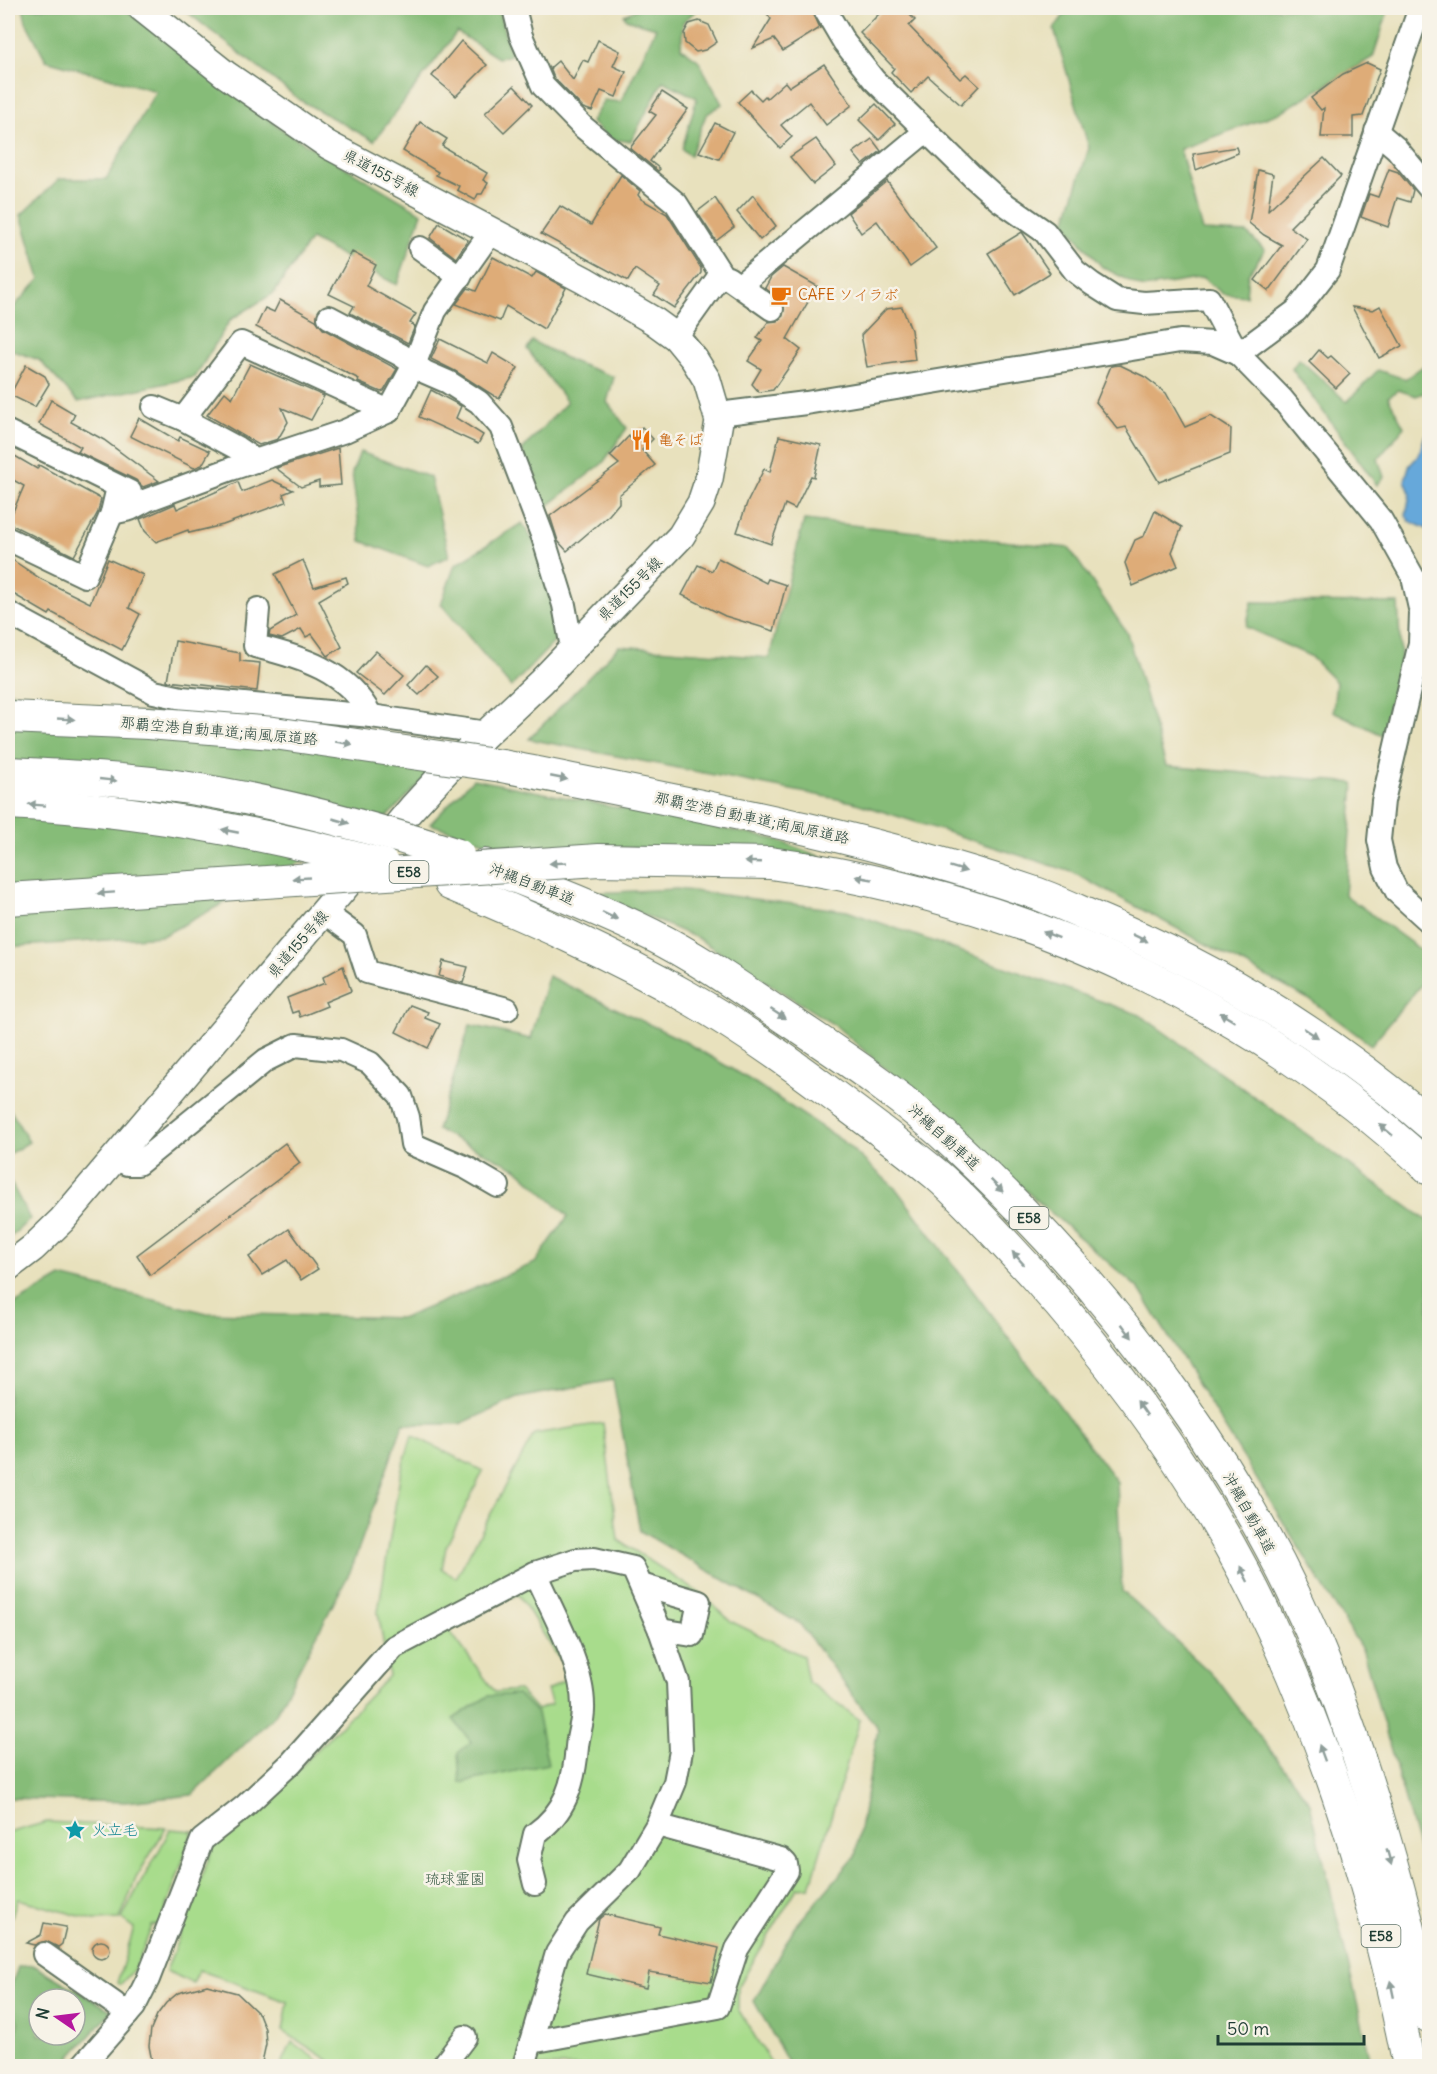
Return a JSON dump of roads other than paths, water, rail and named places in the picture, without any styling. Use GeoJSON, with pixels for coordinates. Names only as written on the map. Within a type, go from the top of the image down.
{"type":"FeatureCollection","features":[{"type":"Feature","properties":{"kind":"highway","name":"那覇空港自動車道;南風原道路"},"geometry":{"type":"LineString","coordinates":[[8,717],[148,723],[274,733],[502,766],[722,810],[903,852],[1040,895],[1136,936],[1233,985],[1312,1034],[1367,1072],[1430,1124]]}},
{"type":"Feature","properties":{"kind":"highway","name":"沖縄自動車道"},"geometry":{"type":"LineString","coordinates":[[8,773],[66,776],[189,788],[327,818],[454,870],[530,918],[690,998],[771,1049],[939,1177],[993,1231],[1089,1336],[1143,1409],[1198,1492],[1273,1631],[1342,1807],[1375,1909],[1409,2067]]}},
{"type":"Feature","properties":{"kind":"highway","name":"沖縄自動車道"},"geometry":{"type":"LineString","coordinates":[[8,803],[148,816],[454,870],[584,904],[654,936],[759,1001],[903,1101],[959,1148],[1060,1251],[1110,1308],[1228,1474],[1304,1617],[1331,1679],[1402,1899],[1430,2018]]}},
{"type":"Feature","properties":{"kind":"highway","name":"E58"},"geometry":{"type":"LineString","coordinates":[[8,899],[599,860],[770,863],[876,880],[1025,925],[1126,964],[1222,1014],[1294,1060],[1392,1134],[1430,1169]]}},
{"type":"Feature","properties":{"kind":"main road","name":"県道155号線"},"geometry":{"type":"LineString","coordinates":[[8,1267],[33,1248],[62,1220],[446,771],[487,733],[675,543],[692,520],[712,469],[719,414],[707,380],[676,338],[631,307],[328,145],[289,119],[142,8]]}},
{"type":"Feature","properties":{"kind":"street"},"geometry":{"type":"LineString","coordinates":[[514,8],[521,36],[543,86],[583,127],[676,203],[731,279],[756,300],[772,309]]}},
{"type":"Feature","properties":{"kind":"street"},"geometry":{"type":"LineString","coordinates":[[824,8],[844,42],[874,80],[999,200],[1026,216],[1046,232],[1075,271],[1092,284],[1118,300],[1144,303],[1209,299],[1238,354],[1275,392],[1381,520],[1413,577],[1421,613],[1420,643],[1383,801],[1379,840],[1385,868],[1397,892],[1430,922]]}},
{"type":"Feature","properties":{"kind":"street"},"geometry":{"type":"LineString","coordinates":[[1238,354],[1296,311],[1328,270],[1420,8]]}},
{"type":"Feature","properties":{"kind":"street"},"geometry":{"type":"LineString","coordinates":[[676,338],[731,279],[926,130]]}},
{"type":"Feature","properties":{"kind":"street"},"geometry":{"type":"LineString","coordinates":[[1376,131],[1396,148],[1430,189]]}},
{"type":"Feature","properties":{"kind":"street"},"geometry":{"type":"LineString","coordinates":[[112,513],[130,509],[147,500],[219,473],[345,431],[389,411],[414,365],[435,311],[490,232]]}},
{"type":"Feature","properties":{"kind":"street"},"geometry":{"type":"LineString","coordinates":[[420,248],[460,278]]}},
{"type":"Feature","properties":{"kind":"street"},"geometry":{"type":"LineString","coordinates":[[330,317],[479,402],[501,427],[543,537],[564,605],[572,648]]}},
{"type":"Feature","properties":{"kind":"street"},"geometry":{"type":"LineString","coordinates":[[719,414],[818,401],[1180,341],[1213,343],[1238,354]]}},
{"type":"Feature","properties":{"kind":"street"},"geometry":{"type":"LineString","coordinates":[[183,419],[229,363],[241,343],[389,411]]}},
{"type":"Feature","properties":{"kind":"street"},"geometry":{"type":"LineString","coordinates":[[154,407],[183,419],[256,461]]}},
{"type":"Feature","properties":{"kind":"street"},"geometry":{"type":"LineString","coordinates":[[8,432],[147,500]]}},
{"type":"Feature","properties":{"kind":"street"},"geometry":{"type":"LineString","coordinates":[[219,439],[219,473]]}},
{"type":"Feature","properties":{"kind":"street"},"geometry":{"type":"LineString","coordinates":[[8,539],[85,576],[112,513],[118,487]]}},
{"type":"Feature","properties":{"kind":"street"},"geometry":{"type":"LineString","coordinates":[[258,609],[255,646],[316,664],[346,684],[363,701],[371,716]]}},
{"type":"Feature","properties":{"kind":"street"},"geometry":{"type":"LineString","coordinates":[[8,614],[154,692],[182,698],[371,716],[487,733]]}},
{"type":"Feature","properties":{"kind":"street"},"geometry":{"type":"LineString","coordinates":[[325,913],[355,935],[367,972],[507,1009]]}},
{"type":"Feature","properties":{"kind":"street"},"geometry":{"type":"LineString","coordinates":[[115,1158],[127,1164],[138,1164],[266,1060],[296,1045],[313,1046],[341,1050],[370,1063],[401,1096],[408,1117],[412,1144],[467,1168],[498,1186]]}},
{"type":"Feature","properties":{"kind":"street"},"geometry":{"type":"LineString","coordinates":[[82,2067],[127,2015],[148,1979],[202,1840],[244,1807],[291,1763],[394,1647],[535,1573],[575,1560],[594,1559],[633,1568],[641,1585],[678,1682],[681,1751],[675,1782],[657,1825],[630,1870],[577,1922],[557,1953],[524,2067]]}},
{"type":"Feature","properties":{"kind":"street"},"geometry":{"type":"LineString","coordinates":[[535,1573],[570,1651],[584,1703],[574,1773],[566,1800],[551,1822],[535,1834],[529,1860],[535,1884]]}},
{"type":"Feature","properties":{"kind":"street"},"geometry":{"type":"LineString","coordinates":[[641,1585],[699,1602],[692,1635],[660,1630]]}},
{"type":"Feature","properties":{"kind":"street"},"geometry":{"type":"LineString","coordinates":[[531,2042],[718,2007],[737,1949],[787,1871],[786,1864],[781,1859],[657,1825]]}},
{"type":"Feature","properties":{"kind":"street"},"geometry":{"type":"LineString","coordinates":[[44,1954],[127,2015]]}},
{"type":"Feature","properties":{"kind":"street"},"geometry":{"type":"LineString","coordinates":[[443,2067],[465,2037]]}},
{"type":"Feature","properties":{"kind":"water"},"geometry":{"type":"Polygon","coordinates":[[[1425,435],[1430,436],[1429,530],[1409,521],[1406,515],[1410,493],[1405,480],[1409,466],[1419,455],[1425,435]]]}},
{"type":"Feature","properties":{"kind":"place","name":"CAFE ソイラボ"},"geometry":{"type":"Point","coordinates":[781,295]}},
{"type":"Feature","properties":{"kind":"place","name":"亀そば"},"geometry":{"type":"Point","coordinates":[641,440]}},
{"type":"Feature","properties":{"kind":"place","name":"火立毛"},"geometry":{"type":"Point","coordinates":[75,1830]}},
{"type":"Feature","properties":{"kind":"park label","name":"琉球霊園"},"geometry":{"type":"Point","coordinates":[455,1879]}}]}
